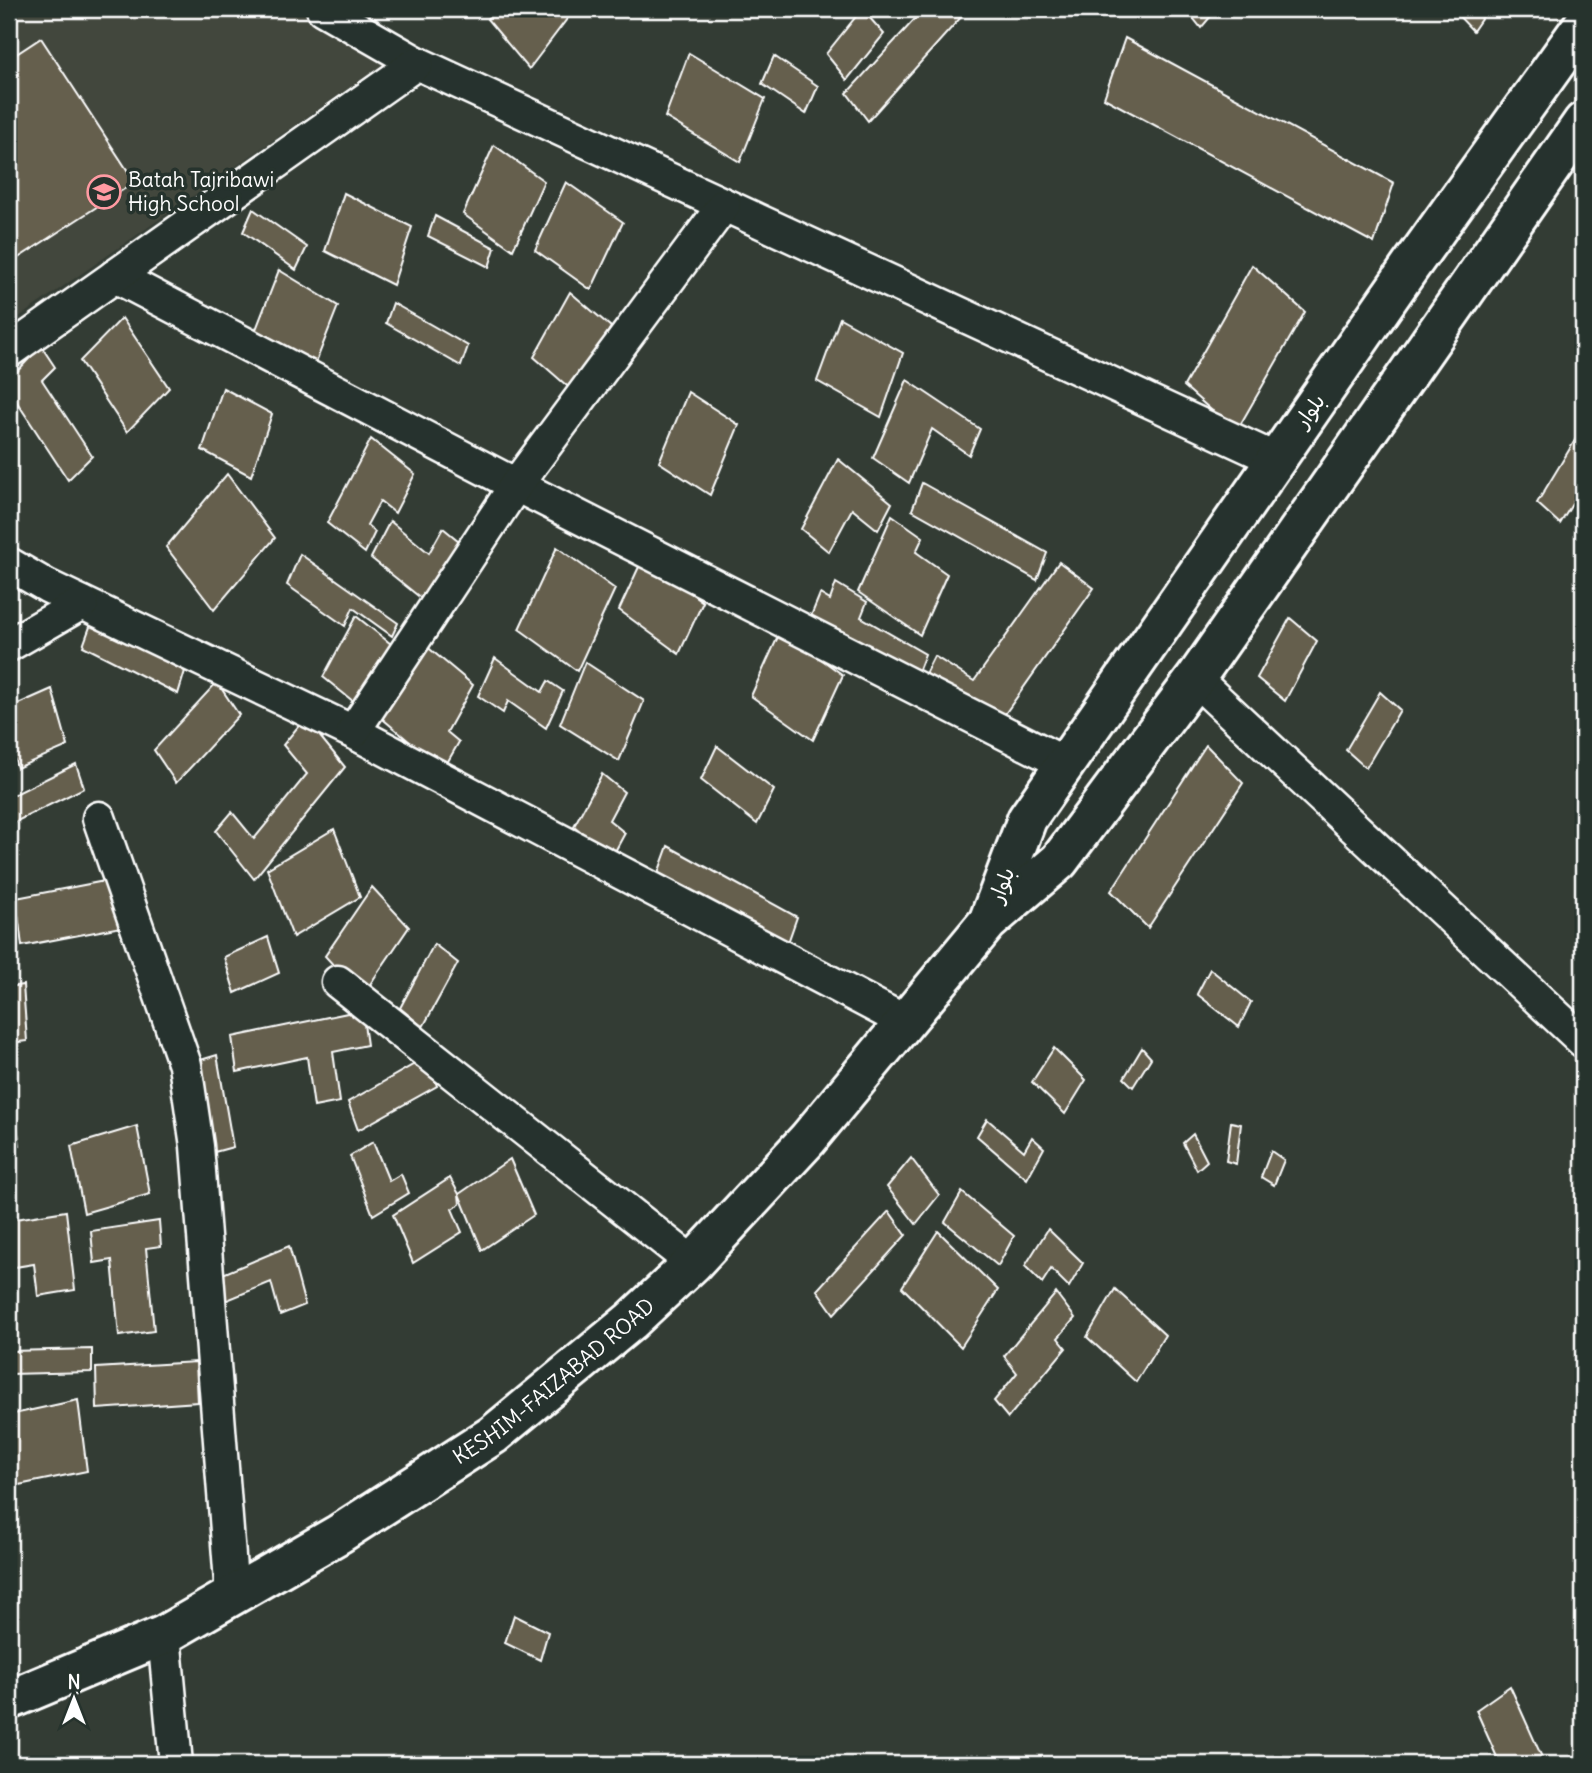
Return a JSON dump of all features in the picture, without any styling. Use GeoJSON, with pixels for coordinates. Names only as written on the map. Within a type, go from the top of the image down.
{"type":"FeatureCollection","features":[{"type":"Feature","properties":{"kind":"main road","name":"بلوار"},"geometry":{"type":"LineString","coordinates":[[988,922],[1027,819],[1343,363],[1583,25]]}},
{"type":"Feature","properties":{"kind":"main road","name":"بلوار"},"geometry":{"type":"LineString","coordinates":[[988,922],[1059,861],[1195,679],[1583,122]]}},
{"type":"Feature","properties":{"kind":"main road"},"geometry":{"type":"LineString","coordinates":[[1343,363],[1394,393]]}},
{"type":"Feature","properties":{"kind":"main road","name":"KESHIM-FAIZABAD ROAD"},"geometry":{"type":"LineString","coordinates":[[9,1700],[164,1635],[339,1534],[493,1435],[631,1321],[693,1263],[808,1139],[988,922]]}},
{"type":"Feature","properties":{"kind":"street"},"geometry":{"type":"LineString","coordinates":[[323,9],[417,63],[1277,460]]}},
{"type":"Feature","properties":{"kind":"street"},"geometry":{"type":"LineString","coordinates":[[9,351],[417,63]]}},
{"type":"Feature","properties":{"kind":"street"},"geometry":{"type":"LineString","coordinates":[[354,732],[516,485],[724,205]]}},
{"type":"Feature","properties":{"kind":"street"},"geometry":{"type":"LineString","coordinates":[[115,276],[516,485],[1066,764]]}},
{"type":"Feature","properties":{"kind":"street"},"geometry":{"type":"LineString","coordinates":[[9,564],[47,586],[354,732],[906,1022]]}},
{"type":"Feature","properties":{"kind":"street"},"geometry":{"type":"LineString","coordinates":[[9,645],[82,603]]}},
{"type":"Feature","properties":{"kind":"street"},"geometry":{"type":"LineString","coordinates":[[1195,679],[1583,1041]]}},
{"type":"Feature","properties":{"kind":"street"},"geometry":{"type":"LineString","coordinates":[[99,818],[185,1065],[197,1146],[232,1595]]}},
{"type":"Feature","properties":{"kind":"street"},"geometry":{"type":"LineString","coordinates":[[338,982],[693,1263]]}},
{"type":"Feature","properties":{"kind":"street"},"geometry":{"type":"LineString","coordinates":[[164,1635],[176,1764]]}},
{"type":"Feature","properties":{"kind":"shaded area","name":"Batah Tajribawi High School"},"geometry":{"type":"Polygon","coordinates":[[[9,9],[297,9],[389,60],[9,324],[9,9]]]}},
{"type":"Feature","properties":{"kind":"building"},"geometry":{"type":"Polygon","coordinates":[[[495,9],[573,11],[529,69],[487,19],[495,9]]]}},
{"type":"Feature","properties":{"kind":"building"},"geometry":{"type":"Polygon","coordinates":[[[862,9],[884,34],[847,80],[826,54],[862,9]]]}},
{"type":"Feature","properties":{"kind":"building"},"geometry":{"type":"Polygon","coordinates":[[[924,9],[958,9],[963,15],[868,121],[847,93],[924,9]]]}},
{"type":"Feature","properties":{"kind":"building"},"geometry":{"type":"Polygon","coordinates":[[[1186,9],[1217,9],[1201,28],[1186,9]]]}},
{"type":"Feature","properties":{"kind":"building"},"geometry":{"type":"Polygon","coordinates":[[[1452,9],[1488,9],[1473,31],[1452,9]]]}},
{"type":"Feature","properties":{"kind":"building"},"geometry":{"type":"Polygon","coordinates":[[[41,38],[135,182],[9,264],[9,59],[41,38]]]}},
{"type":"Feature","properties":{"kind":"building"},"geometry":{"type":"Polygon","coordinates":[[[1125,38],[1394,183],[1374,243],[1104,98],[1125,38]]]}},
{"type":"Feature","properties":{"kind":"building"},"geometry":{"type":"Polygon","coordinates":[[[689,53],[765,99],[740,162],[665,117],[689,53]]]}},
{"type":"Feature","properties":{"kind":"building"},"geometry":{"type":"Polygon","coordinates":[[[774,56],[818,86],[806,114],[762,84],[774,56]]]}},
{"type":"Feature","properties":{"kind":"building"},"geometry":{"type":"Polygon","coordinates":[[[494,145],[544,181],[513,250],[463,214],[494,145]]]}},
{"type":"Feature","properties":{"kind":"building"},"geometry":{"type":"Polygon","coordinates":[[[566,182],[623,222],[591,290],[535,250],[566,182]]]}},
{"type":"Feature","properties":{"kind":"building"},"geometry":{"type":"Polygon","coordinates":[[[344,193],[412,227],[393,285],[325,251],[344,193]]]}},
{"type":"Feature","properties":{"kind":"building"},"geometry":{"type":"Polygon","coordinates":[[[253,209],[307,247],[296,270],[243,232],[253,209]]]}},
{"type":"Feature","properties":{"kind":"building"},"geometry":{"type":"Polygon","coordinates":[[[435,216],[495,248],[489,267],[428,236],[435,216]]]}},
{"type":"Feature","properties":{"kind":"building"},"geometry":{"type":"Polygon","coordinates":[[[1252,265],[1305,312],[1236,432],[1184,386],[1252,265]]]}},
{"type":"Feature","properties":{"kind":"building"},"geometry":{"type":"Polygon","coordinates":[[[279,270],[338,306],[314,367],[255,332],[279,270]]]}},
{"type":"Feature","properties":{"kind":"building"},"geometry":{"type":"Polygon","coordinates":[[[570,292],[611,327],[574,392],[534,357],[570,292]]]}},
{"type":"Feature","properties":{"kind":"building"},"geometry":{"type":"Polygon","coordinates":[[[393,303],[468,346],[461,366],[386,323],[393,303]]]}},
{"type":"Feature","properties":{"kind":"building"},"geometry":{"type":"Polygon","coordinates":[[[122,318],[169,388],[127,432],[80,361],[122,318]]]}},
{"type":"Feature","properties":{"kind":"building"},"geometry":{"type":"Polygon","coordinates":[[[840,318],[903,353],[881,417],[817,381],[840,318]]]}},
{"type":"Feature","properties":{"kind":"building"},"geometry":{"type":"Polygon","coordinates":[[[41,346],[55,367],[42,380],[92,456],[68,480],[9,390],[9,380],[41,346]]]}},
{"type":"Feature","properties":{"kind":"building"},"geometry":{"type":"Polygon","coordinates":[[[907,380],[980,429],[969,455],[932,429],[909,483],[873,458],[907,380]]]}},
{"type":"Feature","properties":{"kind":"building"},"geometry":{"type":"Polygon","coordinates":[[[223,388],[272,414],[251,476],[202,450],[223,388]]]}},
{"type":"Feature","properties":{"kind":"building"},"geometry":{"type":"Polygon","coordinates":[[[688,392],[739,425],[710,495],[659,462],[688,392]]]}},
{"type":"Feature","properties":{"kind":"building"},"geometry":{"type":"Polygon","coordinates":[[[1583,427],[1583,486],[1560,524],[1537,503],[1583,427]]]}},
{"type":"Feature","properties":{"kind":"building"},"geometry":{"type":"Polygon","coordinates":[[[371,439],[415,474],[395,513],[380,501],[367,525],[375,532],[365,553],[327,523],[371,439]]]}},
{"type":"Feature","properties":{"kind":"building"},"geometry":{"type":"Polygon","coordinates":[[[838,459],[892,503],[878,530],[852,509],[829,552],[801,529],[838,459]]]}},
{"type":"Feature","properties":{"kind":"building"},"geometry":{"type":"Polygon","coordinates":[[[227,474],[275,538],[214,610],[166,547],[227,474]]]}},
{"type":"Feature","properties":{"kind":"building"},"geometry":{"type":"Polygon","coordinates":[[[922,483],[1047,553],[1037,580],[912,510],[922,483]]]}},
{"type":"Feature","properties":{"kind":"building"},"geometry":{"type":"Polygon","coordinates":[[[892,515],[923,537],[916,552],[947,574],[920,635],[858,592],[892,515]]]}},
{"type":"Feature","properties":{"kind":"building"},"geometry":{"type":"Polygon","coordinates":[[[390,521],[429,553],[443,528],[459,541],[427,603],[371,558],[390,521]]]}},
{"type":"Feature","properties":{"kind":"building"},"geometry":{"type":"Polygon","coordinates":[[[557,547],[615,589],[577,671],[519,629],[557,547]]]}},
{"type":"Feature","properties":{"kind":"building"},"geometry":{"type":"Polygon","coordinates":[[[300,554],[398,623],[392,636],[353,608],[345,626],[287,585],[300,554]]]}},
{"type":"Feature","properties":{"kind":"building"},"geometry":{"type":"Polygon","coordinates":[[[643,558],[703,602],[679,654],[619,610],[643,558]]]}},
{"type":"Feature","properties":{"kind":"building"},"geometry":{"type":"Polygon","coordinates":[[[1059,562],[1094,588],[1000,721],[921,682],[934,656],[974,681],[1059,562]]]}},
{"type":"Feature","properties":{"kind":"building"},"geometry":{"type":"Polygon","coordinates":[[[836,583],[867,602],[861,617],[925,654],[916,677],[811,616],[820,594],[830,600],[836,583]]]}},
{"type":"Feature","properties":{"kind":"building"},"geometry":{"type":"Polygon","coordinates":[[[356,616],[391,644],[359,706],[323,677],[356,616]]]}},
{"type":"Feature","properties":{"kind":"building"},"geometry":{"type":"Polygon","coordinates":[[[1290,618],[1317,641],[1285,701],[1257,678],[1290,618]]]}},
{"type":"Feature","properties":{"kind":"building"},"geometry":{"type":"Polygon","coordinates":[[[91,624],[185,671],[178,694],[83,646],[91,624]]]}},
{"type":"Feature","properties":{"kind":"building"},"geometry":{"type":"Polygon","coordinates":[[[781,630],[843,675],[813,740],[751,696],[781,630]]]}},
{"type":"Feature","properties":{"kind":"building"},"geometry":{"type":"Polygon","coordinates":[[[419,640],[473,685],[447,732],[459,742],[443,770],[378,715],[419,640]]]}},
{"type":"Feature","properties":{"kind":"building"},"geometry":{"type":"Polygon","coordinates":[[[495,658],[542,692],[548,681],[563,691],[546,728],[508,701],[503,713],[478,696],[495,658]]]}},
{"type":"Feature","properties":{"kind":"building"},"geometry":{"type":"Polygon","coordinates":[[[585,662],[644,701],[619,761],[560,724],[585,662]]]}},
{"type":"Feature","properties":{"kind":"building"},"geometry":{"type":"Polygon","coordinates":[[[217,682],[239,715],[176,783],[154,750],[217,682]]]}},
{"type":"Feature","properties":{"kind":"building"},"geometry":{"type":"Polygon","coordinates":[[[52,689],[68,746],[17,768],[9,739],[9,708],[52,689]]]}},
{"type":"Feature","properties":{"kind":"building"},"geometry":{"type":"Polygon","coordinates":[[[1380,692],[1400,710],[1366,768],[1346,750],[1380,692]]]}},
{"type":"Feature","properties":{"kind":"building"},"geometry":{"type":"Polygon","coordinates":[[[305,718],[345,767],[254,879],[216,831],[232,812],[254,839],[307,774],[283,745],[305,718]]]}},
{"type":"Feature","properties":{"kind":"building"},"geometry":{"type":"Polygon","coordinates":[[[1206,745],[1243,783],[1148,928],[1111,891],[1206,745]]]}},
{"type":"Feature","properties":{"kind":"building"},"geometry":{"type":"Polygon","coordinates":[[[717,746],[774,790],[757,824],[701,780],[717,746]]]}},
{"type":"Feature","properties":{"kind":"building"},"geometry":{"type":"Polygon","coordinates":[[[76,764],[84,788],[9,825],[9,797],[76,764]]]}},
{"type":"Feature","properties":{"kind":"building"},"geometry":{"type":"Polygon","coordinates":[[[602,774],[624,792],[609,820],[625,833],[612,857],[574,826],[602,774]]]}},
{"type":"Feature","properties":{"kind":"building"},"geometry":{"type":"Polygon","coordinates":[[[334,829],[360,897],[293,937],[267,869],[334,829]]]}},
{"type":"Feature","properties":{"kind":"building"},"geometry":{"type":"Polygon","coordinates":[[[668,846],[797,917],[785,951],[656,879],[668,846]]]}},
{"type":"Feature","properties":{"kind":"building"},"geometry":{"type":"Polygon","coordinates":[[[115,879],[121,927],[22,946],[16,898],[115,879]]]}},
{"type":"Feature","properties":{"kind":"building"},"geometry":{"type":"Polygon","coordinates":[[[372,887],[409,927],[362,996],[325,956],[372,887]]]}},
{"type":"Feature","properties":{"kind":"building"},"geometry":{"type":"Polygon","coordinates":[[[268,937],[279,973],[235,993],[224,957],[268,937]]]}},
{"type":"Feature","properties":{"kind":"building"},"geometry":{"type":"Polygon","coordinates":[[[434,944],[458,963],[423,1027],[400,1008],[434,944]]]}},
{"type":"Feature","properties":{"kind":"building"},"geometry":{"type":"Polygon","coordinates":[[[1210,969],[1251,1002],[1239,1027],[1197,994],[1210,969]]]}},
{"type":"Feature","properties":{"kind":"building"},"geometry":{"type":"Polygon","coordinates":[[[23,985],[27,1041],[9,1043],[9,987],[23,985]]]}},
{"type":"Feature","properties":{"kind":"building"},"geometry":{"type":"Polygon","coordinates":[[[362,1010],[367,1045],[333,1052],[340,1102],[314,1107],[307,1057],[237,1072],[232,1037],[362,1010]]]}},
{"type":"Feature","properties":{"kind":"building"},"geometry":{"type":"Polygon","coordinates":[[[1054,1048],[1086,1080],[1065,1114],[1032,1082],[1054,1048]]]}},
{"type":"Feature","properties":{"kind":"building"},"geometry":{"type":"Polygon","coordinates":[[[1142,1048],[1151,1058],[1133,1087],[1124,1078],[1142,1048]]]}},
{"type":"Feature","properties":{"kind":"building"},"geometry":{"type":"Polygon","coordinates":[[[217,1055],[233,1147],[211,1153],[194,1062],[217,1055]]]}},
{"type":"Feature","properties":{"kind":"building"},"geometry":{"type":"Polygon","coordinates":[[[427,1057],[437,1086],[358,1130],[348,1102],[427,1057]]]}},
{"type":"Feature","properties":{"kind":"building"},"geometry":{"type":"Polygon","coordinates":[[[9,1091],[20,1145],[9,1148],[9,1091]]]}},
{"type":"Feature","properties":{"kind":"building"},"geometry":{"type":"Polygon","coordinates":[[[987,1119],[1024,1151],[1032,1137],[1044,1148],[1027,1179],[977,1136],[987,1119]]]}},
{"type":"Feature","properties":{"kind":"building"},"geometry":{"type":"Polygon","coordinates":[[[1231,1122],[1241,1124],[1236,1164],[1226,1161],[1231,1122]]]}},
{"type":"Feature","properties":{"kind":"building"},"geometry":{"type":"Polygon","coordinates":[[[137,1126],[150,1194],[84,1213],[71,1146],[137,1126]]]}},
{"type":"Feature","properties":{"kind":"building"},"geometry":{"type":"Polygon","coordinates":[[[1193,1134],[1207,1161],[1197,1170],[1183,1143],[1193,1134]]]}},
{"type":"Feature","properties":{"kind":"building"},"geometry":{"type":"Polygon","coordinates":[[[373,1142],[389,1181],[401,1174],[409,1193],[373,1215],[350,1156],[373,1142]]]}},
{"type":"Feature","properties":{"kind":"building"},"geometry":{"type":"Polygon","coordinates":[[[1271,1151],[1284,1160],[1274,1185],[1261,1177],[1271,1151]]]}},
{"type":"Feature","properties":{"kind":"building"},"geometry":{"type":"Polygon","coordinates":[[[911,1158],[939,1195],[916,1224],[887,1187],[911,1158]]]}},
{"type":"Feature","properties":{"kind":"building"},"geometry":{"type":"Polygon","coordinates":[[[510,1159],[534,1215],[482,1250],[459,1194],[510,1159]]]}},
{"type":"Feature","properties":{"kind":"building"},"geometry":{"type":"Polygon","coordinates":[[[450,1178],[459,1194],[460,1204],[452,1209],[462,1232],[413,1263],[393,1215],[450,1178]]]}},
{"type":"Feature","properties":{"kind":"building"},"geometry":{"type":"Polygon","coordinates":[[[962,1192],[1014,1236],[998,1266],[945,1222],[962,1192]]]}},
{"type":"Feature","properties":{"kind":"building"},"geometry":{"type":"Polygon","coordinates":[[[66,1211],[75,1290],[38,1296],[34,1264],[9,1268],[9,1220],[66,1211]]]}},
{"type":"Feature","properties":{"kind":"building"},"geometry":{"type":"Polygon","coordinates":[[[889,1211],[906,1235],[834,1314],[817,1290],[889,1211]]]}},
{"type":"Feature","properties":{"kind":"building"},"geometry":{"type":"Polygon","coordinates":[[[159,1221],[161,1246],[146,1248],[154,1331],[119,1336],[112,1260],[94,1263],[91,1231],[159,1221]]]}},
{"type":"Feature","properties":{"kind":"building"},"geometry":{"type":"Polygon","coordinates":[[[1048,1229],[1083,1263],[1069,1287],[1051,1269],[1042,1283],[1025,1266],[1048,1229]]]}},
{"type":"Feature","properties":{"kind":"building"},"geometry":{"type":"Polygon","coordinates":[[[938,1231],[998,1290],[961,1347],[902,1287],[938,1231]]]}},
{"type":"Feature","properties":{"kind":"building"},"geometry":{"type":"Polygon","coordinates":[[[289,1246],[305,1305],[280,1315],[271,1282],[225,1301],[218,1276],[289,1246]]]}},
{"type":"Feature","properties":{"kind":"building"},"geometry":{"type":"Polygon","coordinates":[[[1115,1289],[1165,1335],[1136,1382],[1087,1337],[1115,1289]]]}},
{"type":"Feature","properties":{"kind":"building"},"geometry":{"type":"Polygon","coordinates":[[[1056,1293],[1075,1318],[1058,1338],[1066,1348],[1008,1418],[994,1401],[1017,1373],[1004,1356],[1056,1293]]]}},
{"type":"Feature","properties":{"kind":"building"},"geometry":{"type":"Polygon","coordinates":[[[92,1349],[92,1372],[9,1374],[9,1351],[92,1349]]]}},
{"type":"Feature","properties":{"kind":"building"},"geometry":{"type":"Polygon","coordinates":[[[196,1362],[198,1402],[97,1409],[96,1368],[196,1362]]]}},
{"type":"Feature","properties":{"kind":"building"},"geometry":{"type":"Polygon","coordinates":[[[78,1400],[87,1471],[9,1487],[9,1415],[78,1400]]]}},
{"type":"Feature","properties":{"kind":"building"},"geometry":{"type":"Polygon","coordinates":[[[514,1615],[548,1632],[540,1660],[505,1643],[514,1615]]]}},
{"type":"Feature","properties":{"kind":"building"},"geometry":{"type":"Polygon","coordinates":[[[1510,1686],[1545,1764],[1500,1764],[1476,1710],[1510,1686]]]}},
{"type":"Feature","properties":{"kind":"place","name":"Batah Tajribawi High School"},"geometry":{"type":"Point","coordinates":[104,192]}}]}
